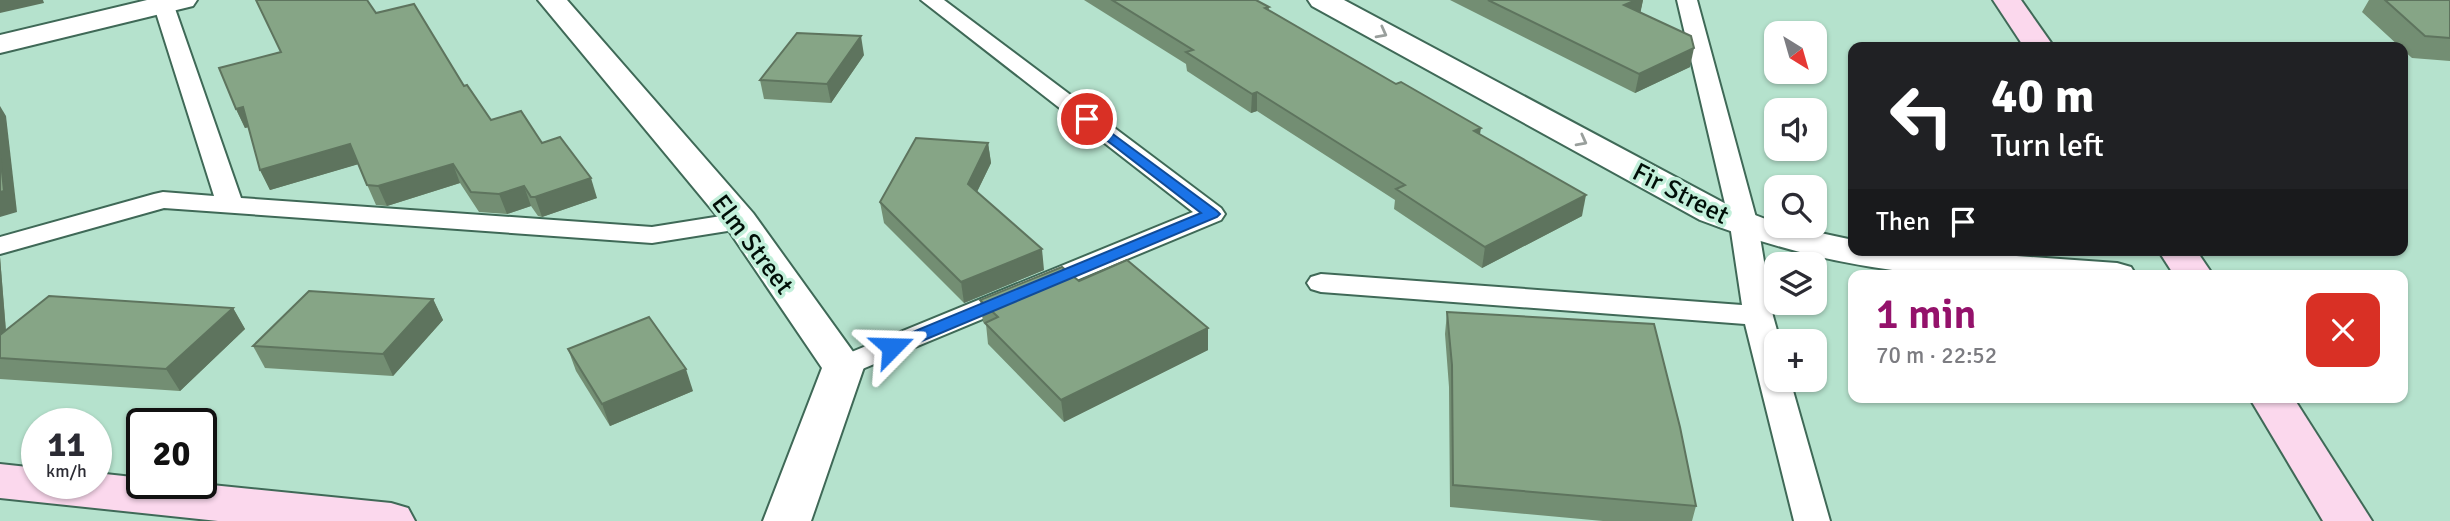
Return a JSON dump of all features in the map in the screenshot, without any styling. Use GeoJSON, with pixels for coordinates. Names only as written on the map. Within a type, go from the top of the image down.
{"type":"FeatureCollection","features":[{"type":"Feature","properties":{"kind":"main road"},"geometry":{"type":"LineString","coordinates":[[2007,0],[2036,42]]}},
{"type":"Feature","properties":{"kind":"main road"},"geometry":{"type":"LineString","coordinates":[[2274,403],[2348,521]]}},
{"type":"Feature","properties":{"kind":"main road"},"geometry":{"type":"LineString","coordinates":[[0,481],[391,521]]}},
{"type":"Feature","properties":{"kind":"street","name":"Elm Street"},"geometry":{"type":"LineString","coordinates":[[552,0],[740,221],[843,368]]}},
{"type":"Feature","properties":{"kind":"street","name":"Fir Street"},"geometry":{"type":"LineString","coordinates":[[1322,0],[1713,212],[1744,225],[1816,247],[1848,252]]}},
{"type":"Feature","properties":{"kind":"street"},"geometry":{"type":"LineString","coordinates":[[0,44],[169,2]]}},
{"type":"Feature","properties":{"kind":"street","name":"Fir Street"},"geometry":{"type":"LineString","coordinates":[[1872,256],[2053,270]]}},
{"type":"Feature","properties":{"kind":"street"},"geometry":{"type":"LineString","coordinates":[[787,521],[843,368]]}},
{"type":"Feature","properties":{"kind":"lane"},"geometry":{"type":"LineString","coordinates":[[843,368],[1212,214],[931,0]]}},
{"type":"Feature","properties":{"kind":"lane"},"geometry":{"type":"LineString","coordinates":[[1687,0],[1744,225],[1758,316],[1812,521]]}},
{"type":"Feature","properties":{"kind":"lane"},"geometry":{"type":"LineString","coordinates":[[169,2],[230,205]]}},
{"type":"Feature","properties":{"kind":"lane"},"geometry":{"type":"LineString","coordinates":[[0,246],[163,200],[652,235],[740,221]]}},
{"type":"Feature","properties":{"kind":"lane"},"geometry":{"type":"LineString","coordinates":[[1321,284],[1758,316]]}},
{"type":"Feature","properties":{"kind":"building"},"geometry":{"type":"Polygon","coordinates":[[[256,0],[367,0],[376,13],[414,4],[464,86],[467,85],[491,120],[521,111],[542,143],[560,137],[591,178],[535,197],[531,197],[524,186],[499,194],[471,192],[453,164],[378,186],[367,185],[350,144],[260,170],[243,107],[236,109],[219,68],[281,52],[256,0]]]}},
{"type":"Feature","properties":{"kind":"building"},"geometry":{"type":"Polygon","coordinates":[[[1112,0],[1256,0],[1269,7],[1265,8],[1396,84],[1401,82],[1481,128],[1474,131],[1586,195],[1485,247],[1396,189],[1405,185],[1257,92],[1252,94],[1186,52],[1193,50],[1112,0]]]}},
{"type":"Feature","properties":{"kind":"building"},"geometry":{"type":"Polygon","coordinates":[[[1488,0],[1636,0],[1624,5],[1691,36],[1694,48],[1639,74],[1488,0]]]}},
{"type":"Feature","properties":{"kind":"building"},"geometry":{"type":"Polygon","coordinates":[[[2385,0],[2450,0],[2450,38],[2425,36],[2385,0]]]}},
{"type":"Feature","properties":{"kind":"building"},"geometry":{"type":"Polygon","coordinates":[[[797,33],[861,36],[827,84],[760,80],[797,33]]]}},
{"type":"Feature","properties":{"kind":"building"},"geometry":{"type":"Polygon","coordinates":[[[916,138],[988,143],[968,184],[1042,249],[961,282],[880,202],[916,138]]]}},
{"type":"Feature","properties":{"kind":"building"},"geometry":{"type":"Polygon","coordinates":[[[0,153],[4,191],[0,192],[0,153]]]}},
{"type":"Feature","properties":{"kind":"building"},"geometry":{"type":"Polygon","coordinates":[[[1127,260],[1208,328],[1061,400],[985,323],[998,317],[980,300],[1062,267],[1079,281],[1127,260]]]}},
{"type":"Feature","properties":{"kind":"building"},"geometry":{"type":"Polygon","coordinates":[[[309,291],[433,299],[383,354],[253,346],[309,291]]]}},
{"type":"Feature","properties":{"kind":"building"},"geometry":{"type":"Polygon","coordinates":[[[49,296],[233,308],[166,369],[0,358],[0,335],[49,296]]]}},
{"type":"Feature","properties":{"kind":"building"},"geometry":{"type":"Polygon","coordinates":[[[1447,312],[1654,324],[1680,427],[1696,506],[1453,485],[1452,365],[1447,312]]]}},
{"type":"Feature","properties":{"kind":"building"},"geometry":{"type":"Polygon","coordinates":[[[649,317],[686,369],[602,404],[568,349],[649,317]]]}},
{"type":"Feature","properties":{"kind":"route"},"geometry":{"type":"LineString","coordinates":[[892,347],[1212,214],[1087,119]]}}]}
